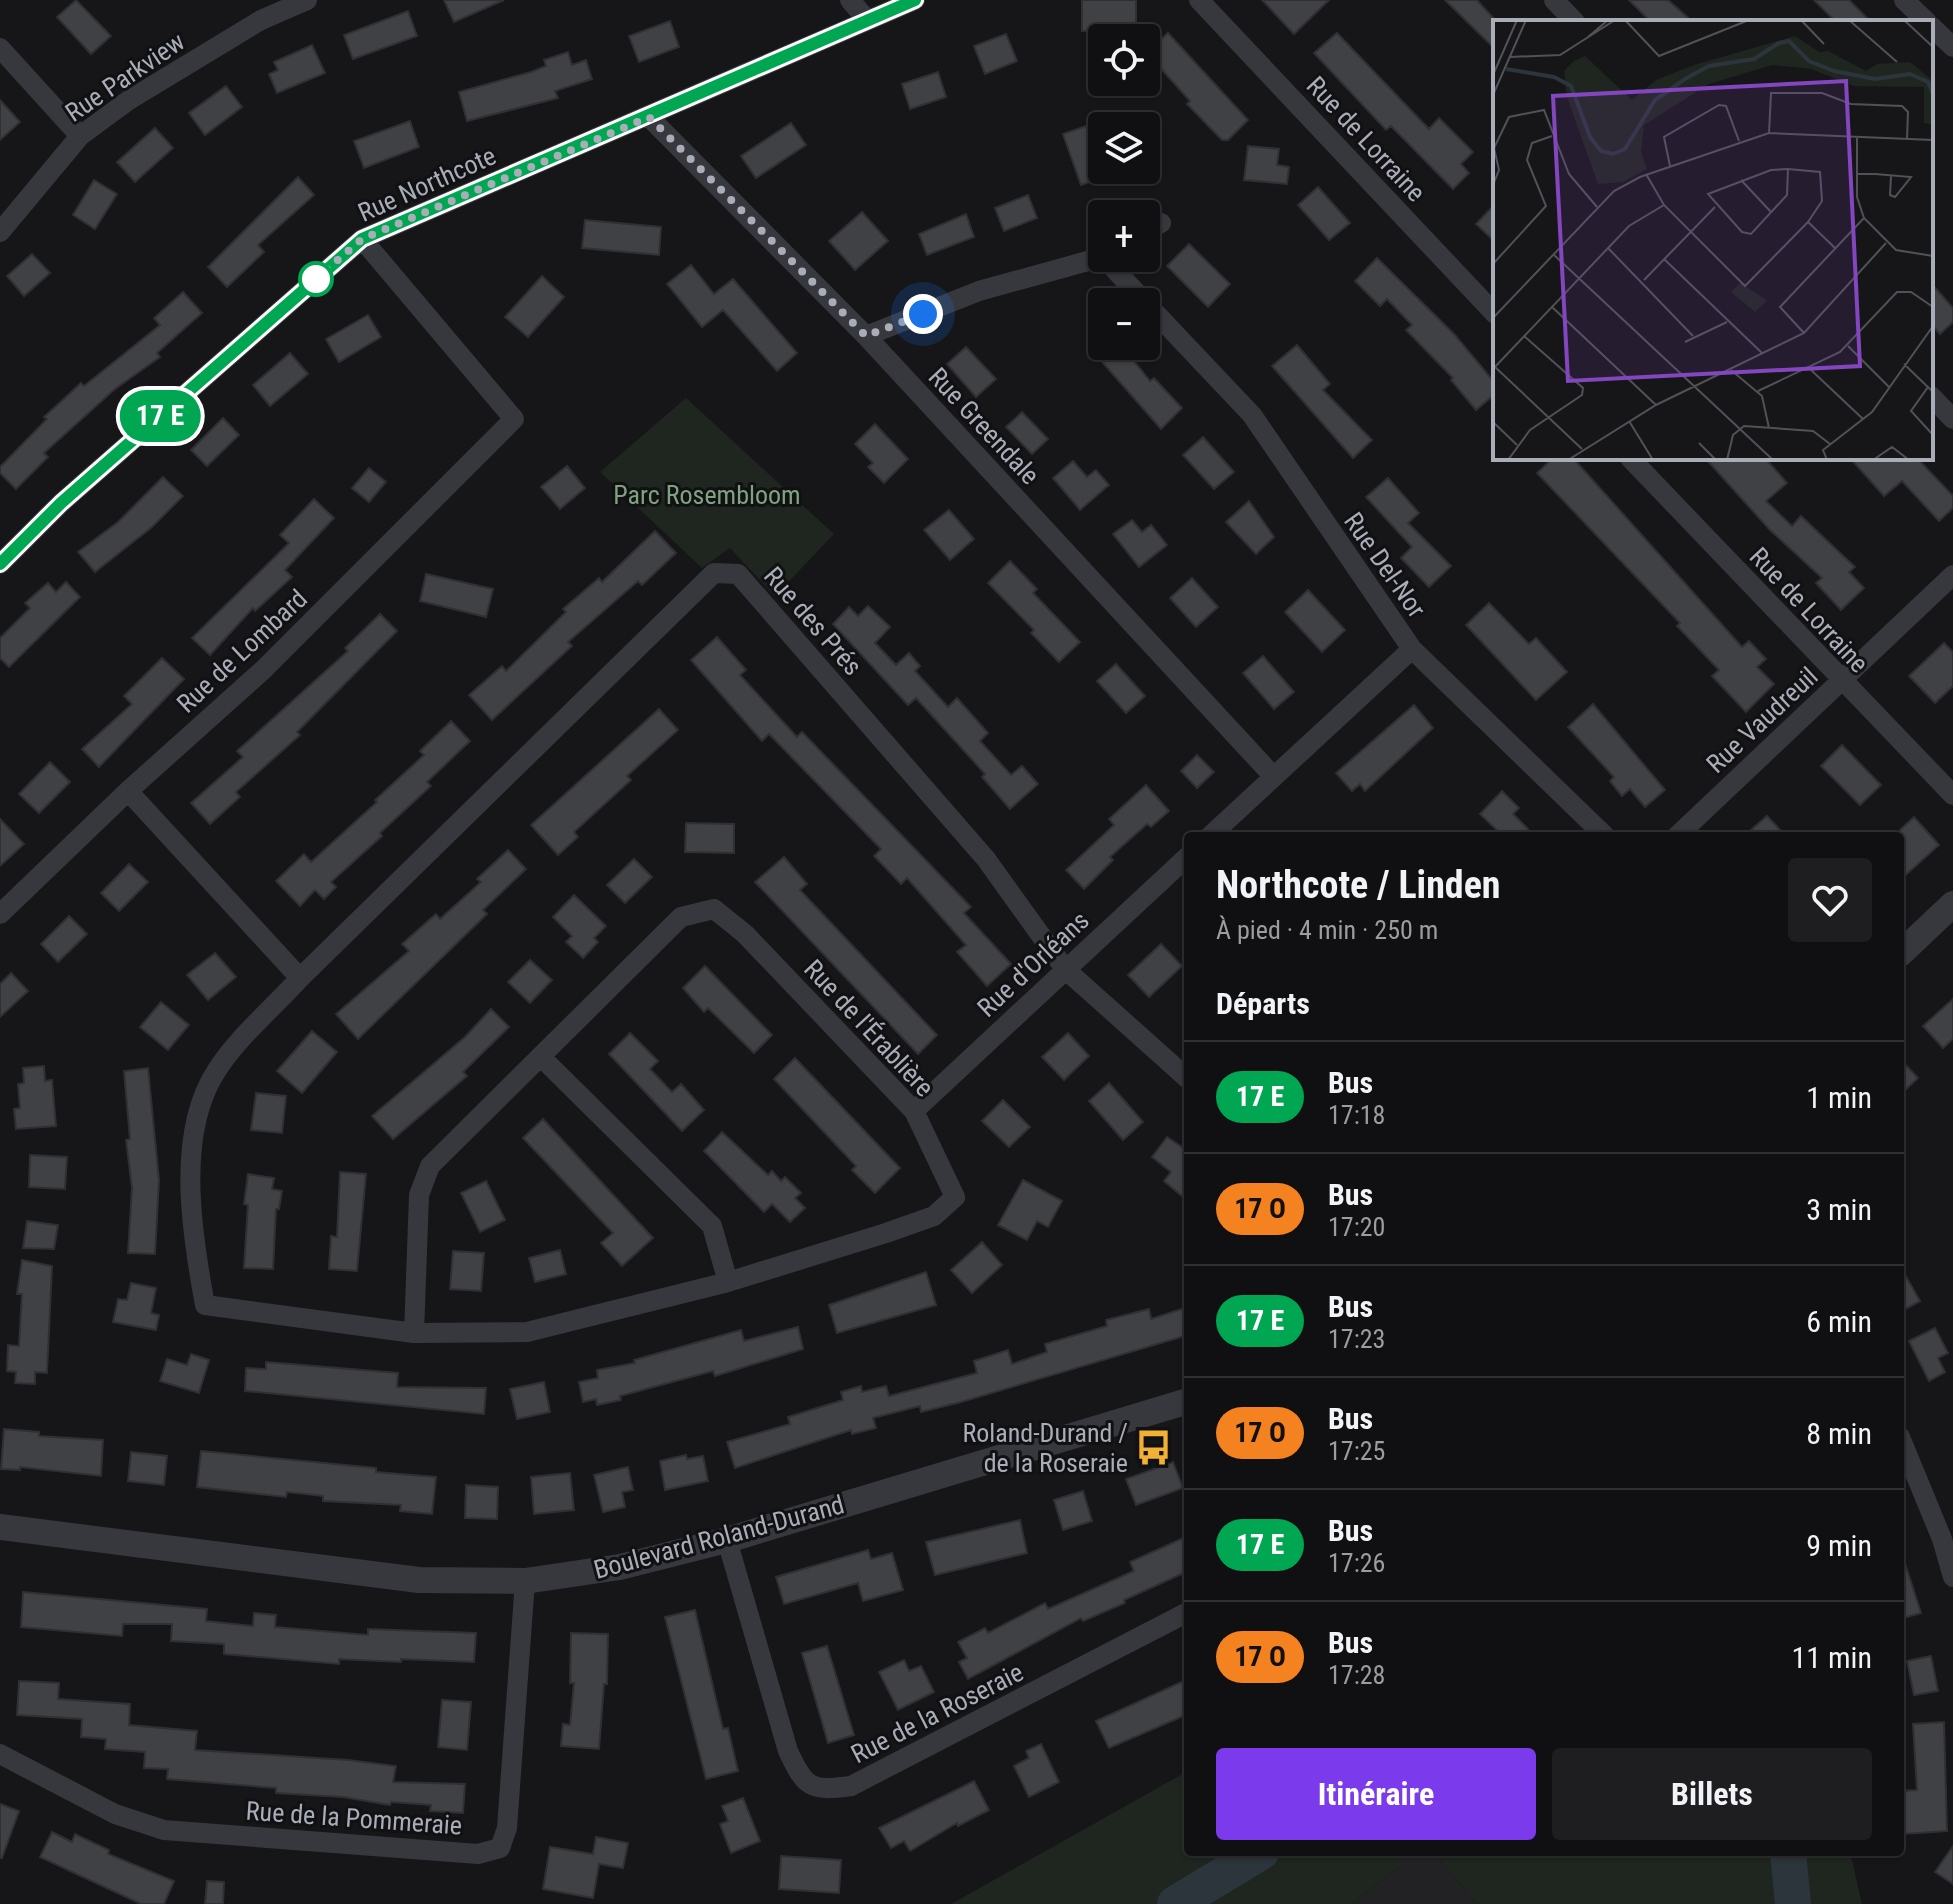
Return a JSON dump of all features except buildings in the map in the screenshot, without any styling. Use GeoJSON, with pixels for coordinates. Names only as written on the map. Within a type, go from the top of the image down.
{"type":"FeatureCollection","features":[{"type":"Feature","properties":{"kind":"street","name":"Rue Parkview"},"geometry":{"type":"LineString","coordinates":[[0,232],[80,136],[129,100],[261,20],[307,0]]}},
{"type":"Feature","properties":{"kind":"street"},"geometry":{"type":"LineString","coordinates":[[850,0],[867,20]]}},
{"type":"Feature","properties":{"kind":"street","name":"Rue Northcote"},"geometry":{"type":"LineString","coordinates":[[0,564],[61,503],[362,239],[915,0]]}},
{"type":"Feature","properties":{"kind":"street","name":"Rue de Lorraine"},"geometry":{"type":"LineString","coordinates":[[1199,0],[1493,312]]}},
{"type":"Feature","properties":{"kind":"street"},"geometry":{"type":"LineString","coordinates":[[1554,0],[1573,20]]}},
{"type":"Feature","properties":{"kind":"street"},"geometry":{"type":"LineString","coordinates":[[1904,0],[1925,20]]}},
{"type":"Feature","properties":{"kind":"street"},"geometry":{"type":"LineString","coordinates":[[1933,28],[1953,47]]}},
{"type":"Feature","properties":{"kind":"street"},"geometry":{"type":"LineString","coordinates":[[0,48],[80,136]]}},
{"type":"Feature","properties":{"kind":"street","name":"Rue Greendale"},"geometry":{"type":"LineString","coordinates":[[649,117],[866,336],[1274,777]]}},
{"type":"Feature","properties":{"kind":"street","name":"Rue de Lombard"},"geometry":{"type":"LineString","coordinates":[[0,914],[128,791],[263,670],[514,419],[362,239]]}},
{"type":"Feature","properties":{"kind":"street"},"geometry":{"type":"LineString","coordinates":[[866,336],[979,291],[1088,261]]}},
{"type":"Feature","properties":{"kind":"street","name":"Rue Del-Nor"},"geometry":{"type":"LineString","coordinates":[[1117,272],[1133,288]]}},
{"type":"Feature","properties":{"kind":"street","name":"Rue Del-Nor"},"geometry":{"type":"LineString","coordinates":[[1160,317],[1252,415],[1412,649],[1601,832]]}},
{"type":"Feature","properties":{"kind":"street"},"geometry":{"type":"LineString","coordinates":[[1933,398],[1953,419]]}},
{"type":"Feature","properties":{"kind":"street","name":"Rue de Lorraine"},"geometry":{"type":"LineString","coordinates":[[1632,460],[1953,795]]}},
{"type":"Feature","properties":{"kind":"street","name":"Rue des Prés"},"geometry":{"type":"LineString","coordinates":[[205,1305],[191,1228],[195,1111],[217,1069],[300,978],[714,573],[738,574],[986,859],[1065,969],[1184,1075]]}},
{"type":"Feature","properties":{"kind":"street","name":"Rue Vaudreuil"},"geometry":{"type":"LineString","coordinates":[[1681,832],[1953,575]]}},
{"type":"Feature","properties":{"kind":"street"},"geometry":{"type":"LineString","coordinates":[[1214,832],[1412,649]]}},
{"type":"Feature","properties":{"kind":"street"},"geometry":{"type":"LineString","coordinates":[[128,791],[300,978]]}},
{"type":"Feature","properties":{"kind":"street","name":"Rue d'Orléans"},"geometry":{"type":"LineString","coordinates":[[914,1111],[1184,860]]}},
{"type":"Feature","properties":{"kind":"street"},"geometry":{"type":"LineString","coordinates":[[1904,950],[1953,904]]}},
{"type":"Feature","properties":{"kind":"street","name":"Rue de l'Érablière"},"geometry":{"type":"LineString","coordinates":[[205,1305],[414,1333],[527,1332],[728,1282],[934,1216],[955,1197],[914,1111],[745,934],[714,909],[681,917],[430,1166],[419,1195],[414,1333]]}},
{"type":"Feature","properties":{"kind":"street"},"geometry":{"type":"LineString","coordinates":[[541,1057],[712,1226],[728,1282]]}},
{"type":"Feature","properties":{"kind":"street","name":"Boulevard Roland-Durand"},"geometry":{"type":"LineString","coordinates":[[0,1527],[419,1580],[525,1581],[620,1567],[727,1540],[1184,1402]]}},
{"type":"Feature","properties":{"kind":"street"},"geometry":{"type":"LineString","coordinates":[[1904,1447],[1942,1539],[1953,1577]]}},
{"type":"Feature","properties":{"kind":"street","name":"Rue de la Roseraie"},"geometry":{"type":"LineString","coordinates":[[727,1540],[788,1751],[801,1779],[821,1791],[851,1786],[1184,1614]]}},
{"type":"Feature","properties":{"kind":"street","name":"Rue de la Pommeraie"},"geometry":{"type":"LineString","coordinates":[[0,1754],[115,1814],[164,1830],[478,1854],[500,1848],[507,1828],[525,1581]]}},
{"type":"Feature","properties":{"kind":"shaded area"},"geometry":{"type":"Polygon","coordinates":[[[1413,1856],[1436,1856],[1478,1904],[1351,1904],[1413,1856]]]}},
{"type":"Feature","properties":{"kind":"green space","name":"Parc Rosembloom"},"geometry":{"type":"Polygon","coordinates":[[[686,398],[834,534],[775,596],[730,548],[702,568],[600,472],[686,398]]]}},
{"type":"Feature","properties":{"kind":"green space"},"geometry":{"type":"Polygon","coordinates":[[[1184,1773],[1184,1856],[1413,1856],[1351,1904],[951,1904],[1184,1773]]]}},
{"type":"Feature","properties":{"kind":"green space"},"geometry":{"type":"Polygon","coordinates":[[[1436,1856],[1851,1856],[1862,1904],[1478,1904],[1436,1856]]]}},
{"type":"Feature","properties":{"kind":"waterway"},"geometry":{"type":"LineString","coordinates":[[1175,1904],[1254,1856]]}},
{"type":"Feature","properties":{"kind":"waterway"},"geometry":{"type":"LineString","coordinates":[[1788,1856],[1793,1904]]}},
{"type":"Feature","properties":{"kind":"bus line"},"geometry":{"type":"LineString","coordinates":[[0,564],[61,503],[362,239],[915,0]]}},
{"type":"Feature","properties":{"kind":"place","name":"Roland-Durand / de la Roseraie"},"geometry":{"type":"Point","coordinates":[1154,1448]}},
{"type":"Feature","properties":{"kind":"route"},"geometry":{"type":"LineString","coordinates":[[316,279],[362,239],[649,117],[866,336],[923,314]]}}]}
